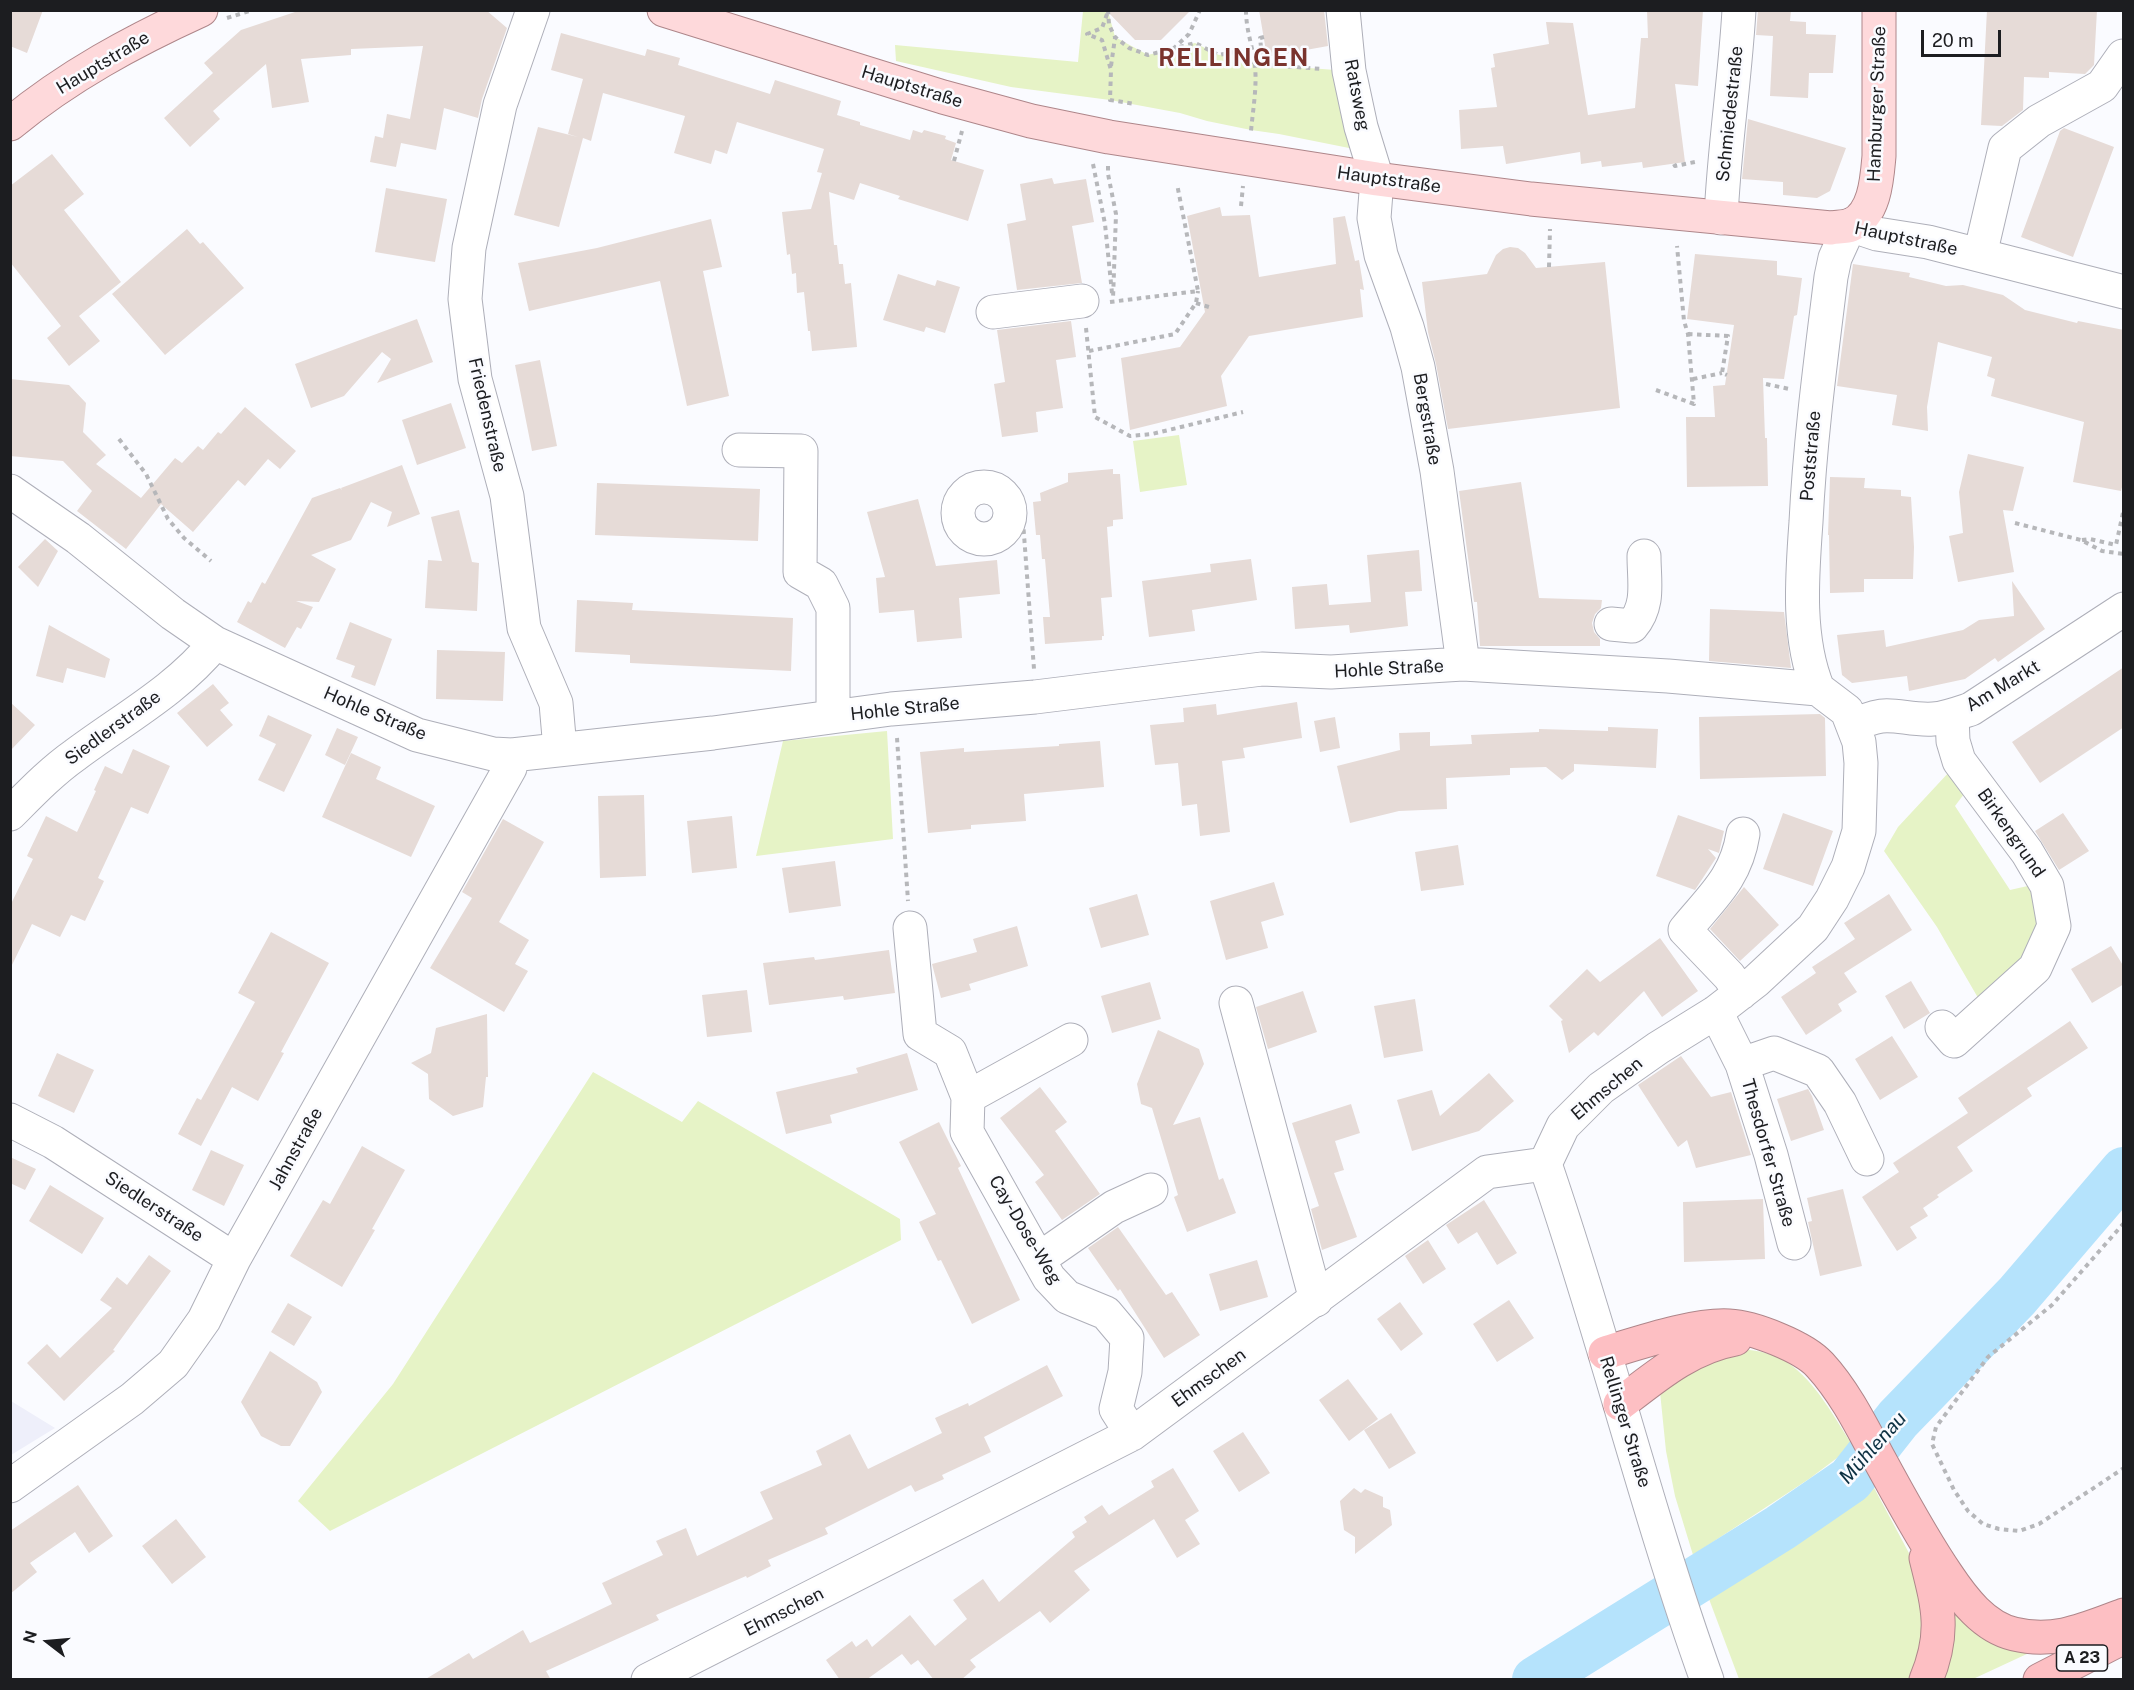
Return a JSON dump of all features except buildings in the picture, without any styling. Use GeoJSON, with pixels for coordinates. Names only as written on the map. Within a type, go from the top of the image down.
{"type":"FeatureCollection","features":[{"type":"Feature","properties":{"kind":"highway"},"geometry":{"type":"LineString","coordinates":[[1605,1353],[1701,1328],[1730,1326],[1797,1347],[1819,1364],[1852,1410],[1921,1536],[1969,1605],[1994,1626],[2012,1634],[2048,1637],[2088,1629],[2124,1615]]}},
{"type":"Feature","properties":{"kind":"highway"},"geometry":{"type":"LineString","coordinates":[[1620,1404],[1676,1362],[1730,1340],[1763,1335]]}},
{"type":"Feature","properties":{"kind":"highway"},"geometry":{"type":"LineString","coordinates":[[1921,1536],[1938,1608],[1939,1626],[1937,1645],[1926,1680]]}},
{"type":"Feature","properties":{"kind":"highway","name":"A 23"},"geometry":{"type":"LineString","coordinates":[[2040,1680],[2124,1637]]}},
{"type":"Feature","properties":{"kind":"main road","name":"Hauptstraße"},"geometry":{"type":"LineString","coordinates":[[10,124],[156,20],[201,10]]}},
{"type":"Feature","properties":{"kind":"main road","name":"Hauptstraße"},"geometry":{"type":"LineString","coordinates":[[664,10],[943,97],[1031,121],[1120,139],[1377,179],[1531,199],[1831,228],[1850,225]]}},
{"type":"Feature","properties":{"kind":"main road","name":"Hamburger Straße"},"geometry":{"type":"LineString","coordinates":[[1850,225],[1865,213],[1873,195],[1878,174],[1879,10]]}},
{"type":"Feature","properties":{"kind":"street","name":"Friedenstraße"},"geometry":{"type":"LineString","coordinates":[[532,10],[500,105],[469,248],[465,299],[475,379],[507,496],[524,628],[556,703],[560,749]]}},
{"type":"Feature","properties":{"kind":"street","name":"Ratsweg"},"geometry":{"type":"LineString","coordinates":[[1343,10],[1349,70],[1377,179]]}},
{"type":"Feature","properties":{"kind":"street","name":"Schmiedestraße"},"geometry":{"type":"LineString","coordinates":[[1721,218],[1739,10]]}},
{"type":"Feature","properties":{"kind":"street"},"geometry":{"type":"LineString","coordinates":[[1980,255],[2005,148],[2038,121],[2102,86],[2123,56]]}},
{"type":"Feature","properties":{"kind":"street","name":"Bergstraße"},"geometry":{"type":"LineString","coordinates":[[1377,179],[1374,218],[1381,255],[1407,327],[1418,367],[1437,471],[1463,664]]}},
{"type":"Feature","properties":{"kind":"street","name":"Hauptstraße"},"geometry":{"type":"LineString","coordinates":[[1850,225],[1877,234],[1928,242],[2124,292]]}},
{"type":"Feature","properties":{"kind":"street","name":"Poststraße"},"geometry":{"type":"LineString","coordinates":[[1818,689],[1806,650],[1805,628],[1803,573],[1809,464],[1831,277],[1835,258],[1850,225]]}},
{"type":"Feature","properties":{"kind":"street"},"geometry":{"type":"LineString","coordinates":[[993,312],[1097,302]]}},
{"type":"Feature","properties":{"kind":"street"},"geometry":{"type":"LineString","coordinates":[[739,450],[801,451],[801,572],[821,584],[833,608],[835,716]]}},
{"type":"Feature","properties":{"kind":"street","name":"Hohle Straße"},"geometry":{"type":"LineString","coordinates":[[10,491],[78,537],[173,614],[215,643],[417,735],[493,754],[512,755],[713,733],[891,708],[1035,697],[1262,669],[1331,672],[1463,664],[1668,676],[1818,689]]}},
{"type":"Feature","properties":{"kind":"street"},"geometry":{"type":"LineString","coordinates":[[1611,624],[1632,626],[1640,616],[1644,605],[1644,556]]}},
{"type":"Feature","properties":{"kind":"street","name":"Am Markt"},"geometry":{"type":"LineString","coordinates":[[1854,727],[1868,718],[1880,715],[1932,719],[1952,716],[1971,709],[2124,609]]}},
{"type":"Feature","properties":{"kind":"street","name":"Siedlerstraße"},"geometry":{"type":"LineString","coordinates":[[10,814],[36,787],[74,756],[148,704],[188,671],[215,643]]}},
{"type":"Feature","properties":{"kind":"street"},"geometry":{"type":"LineString","coordinates":[[1728,1003],[1813,928],[1832,899],[1848,867],[1859,831],[1861,798],[1859,742],[1847,711],[1818,689]]}},
{"type":"Feature","properties":{"kind":"street","name":"Birkengrund"},"geometry":{"type":"LineString","coordinates":[[1942,1027],[1954,1041],[1962,1034],[2035,968],[2054,926],[2047,886],[2027,852],[1959,761],[1953,741],[1952,716]]}},
{"type":"Feature","properties":{"kind":"street","name":"Jahnstraße"},"geometry":{"type":"LineString","coordinates":[[10,1486],[132,1399],[173,1364],[204,1320],[234,1259],[510,768],[512,755]]}},
{"type":"Feature","properties":{"kind":"street","name":"Thesdorfer Straße"},"geometry":{"type":"LineString","coordinates":[[1743,834],[1740,852],[1731,874],[1685,930],[1729,976],[1728,1003],[1742,1064],[1771,1155],[1794,1243]]}},
{"type":"Feature","properties":{"kind":"street","name":"Cay-Dose-Weg"},"geometry":{"type":"LineString","coordinates":[[910,928],[920,1034],[950,1052],[968,1097],[967,1131],[1049,1278],[1067,1297],[1106,1313],[1127,1338],[1125,1372],[1116,1409],[1132,1434]]}},
{"type":"Feature","properties":{"kind":"street","name":"Ehmschen"},"geometry":{"type":"LineString","coordinates":[[648,1680],[1132,1434],[1487,1172],[1545,1164],[1563,1126],[1601,1088],[1728,1003]]}},
{"type":"Feature","properties":{"kind":"street"},"geometry":{"type":"LineString","coordinates":[[1236,1004],[1316,1300]]}},
{"type":"Feature","properties":{"kind":"street"},"geometry":{"type":"LineString","coordinates":[[968,1097],[1071,1040]]}},
{"type":"Feature","properties":{"kind":"street","name":"Thesdorfer Straße"},"geometry":{"type":"LineString","coordinates":[[1742,1064],[1774,1053],[1818,1071],[1840,1103],[1867,1159]]}},
{"type":"Feature","properties":{"kind":"street","name":"Siedlerstraße"},"geometry":{"type":"LineString","coordinates":[[10,1120],[53,1142],[234,1259]]}},
{"type":"Feature","properties":{"kind":"street","name":"Rellinger Straße"},"geometry":{"type":"LineString","coordinates":[[1545,1164],[1605,1353],[1654,1519],[1704,1671]]}},
{"type":"Feature","properties":{"kind":"street"},"geometry":{"type":"LineString","coordinates":[[1039,1259],[1114,1207],[1151,1190]]}},
{"type":"Feature","properties":{"kind":"path"},"geometry":{"type":"LineString","coordinates":[[1108,10],[1109,25],[1115,38],[1129,48],[1148,55],[1195,43],[1219,55],[1234,52],[1245,53],[1255,64],[1349,70]]}},
{"type":"Feature","properties":{"kind":"path"},"geometry":{"type":"LineString","coordinates":[[1108,10],[1102,28],[1088,34],[1102,40],[1111,70]]}},
{"type":"Feature","properties":{"kind":"path"},"geometry":{"type":"LineString","coordinates":[[1172,49],[1189,34],[1200,10]]}},
{"type":"Feature","properties":{"kind":"path"},"geometry":{"type":"LineString","coordinates":[[1246,10],[1246,29],[1255,64],[1255,97],[1251,126]]}},
{"type":"Feature","properties":{"kind":"path"},"geometry":{"type":"LineString","coordinates":[[1263,65],[1260,38],[1264,37]]}},
{"type":"Feature","properties":{"kind":"path"},"geometry":{"type":"LineString","coordinates":[[1115,38],[1110,100],[1135,104]]}},
{"type":"Feature","properties":{"kind":"path"},"geometry":{"type":"LineString","coordinates":[[954,161],[965,122]]}},
{"type":"Feature","properties":{"kind":"path"},"geometry":{"type":"LineString","coordinates":[[1092,160],[1104,224],[1097,302]]}},
{"type":"Feature","properties":{"kind":"path"},"geometry":{"type":"LineString","coordinates":[[1108,165],[1116,214],[1089,351],[1095,417],[1130,436],[1153,436],[1244,412]]}},
{"type":"Feature","properties":{"kind":"path"},"geometry":{"type":"LineString","coordinates":[[1089,351],[1175,334],[1196,303],[1198,291],[1177,184]]}},
{"type":"Feature","properties":{"kind":"path"},"geometry":{"type":"LineString","coordinates":[[1241,192],[1241,206]]}},
{"type":"Feature","properties":{"kind":"path"},"geometry":{"type":"LineString","coordinates":[[1549,267],[1550,236]]}},
{"type":"Feature","properties":{"kind":"path"},"geometry":{"type":"LineString","coordinates":[[1656,390],[1694,404],[1677,246]]}},
{"type":"Feature","properties":{"kind":"path"},"geometry":{"type":"LineString","coordinates":[[1097,302],[1198,291]]}},
{"type":"Feature","properties":{"kind":"path"},"geometry":{"type":"LineString","coordinates":[[1196,303],[1209,308]]}},
{"type":"Feature","properties":{"kind":"path"},"geometry":{"type":"LineString","coordinates":[[1688,334],[1728,336],[1722,373]]}},
{"type":"Feature","properties":{"kind":"path"},"geometry":{"type":"LineString","coordinates":[[1693,379],[1722,373],[1727,375]]}},
{"type":"Feature","properties":{"kind":"path"},"geometry":{"type":"LineString","coordinates":[[1766,384],[1790,390]]}},
{"type":"Feature","properties":{"kind":"path"},"geometry":{"type":"LineString","coordinates":[[119,439],[147,474],[168,519],[184,538],[211,561]]}},
{"type":"Feature","properties":{"kind":"path"},"geometry":{"type":"LineString","coordinates":[[978,483],[997,479],[1014,489],[1022,508],[1035,676]]}},
{"type":"Feature","properties":{"kind":"path"},"geometry":{"type":"LineString","coordinates":[[2081,540],[2090,539],[2116,545],[2124,507]]}},
{"type":"Feature","properties":{"kind":"path"},"geometry":{"type":"LineString","coordinates":[[2015,523],[2081,540],[2102,551],[2124,554]]}},
{"type":"Feature","properties":{"kind":"path"},"geometry":{"type":"LineString","coordinates":[[897,737],[910,928]]}},
{"type":"Feature","properties":{"kind":"path"},"geometry":{"type":"LineString","coordinates":[[2124,1222],[2052,1305],[1988,1357],[1936,1427],[1932,1444],[1954,1490],[1968,1511],[1983,1524],[1999,1529],[2019,1531],[2039,1524],[2124,1468]]}},
{"type":"Feature","properties":{"kind":"shaded area"},"geometry":{"type":"Polygon","coordinates":[[[11,1401],[55,1428],[10,1455],[11,1401]]]}},
{"type":"Feature","properties":{"kind":"green space"},"geometry":{"type":"Polygon","coordinates":[[[1083,11],[1108,11],[1115,37],[1148,55],[1195,43],[1219,55],[1234,52],[1245,53],[1255,64],[1349,71],[1369,152],[1110,100],[1011,87],[896,61],[895,45],[1078,62],[1083,11]]]}},
{"type":"Feature","properties":{"kind":"green space"},"geometry":{"type":"Polygon","coordinates":[[[1179,435],[1187,485],[1140,492],[1133,441],[1179,435]]]}},
{"type":"Feature","properties":{"kind":"green space"},"geometry":{"type":"Polygon","coordinates":[[[887,731],[893,839],[756,856],[783,741],[887,731]]]}},
{"type":"Feature","properties":{"kind":"green space"},"geometry":{"type":"Polygon","coordinates":[[[1950,771],[1967,790],[1955,806],[2010,890],[2032,885],[2040,928],[2028,954],[1981,1003],[1937,927],[1884,851],[1898,827],[1950,771]]]}},
{"type":"Feature","properties":{"kind":"green space"},"geometry":{"type":"Polygon","coordinates":[[[593,1072],[682,1122],[698,1101],[900,1219],[901,1240],[330,1531],[298,1501],[393,1384],[593,1072]]]}},
{"type":"Feature","properties":{"kind":"green space"},"geometry":{"type":"Polygon","coordinates":[[[1742,1349],[1777,1356],[1797,1370],[1824,1401],[1853,1446],[1809,1479],[1693,1555],[1675,1496],[1666,1451],[1660,1392],[1679,1373],[1742,1349]]]}},
{"type":"Feature","properties":{"kind":"green space"},"geometry":{"type":"Polygon","coordinates":[[[1872,1484],[1910,1555],[1922,1589],[1927,1629],[1912,1679],[1739,1679],[1703,1583],[1872,1484]]]}},
{"type":"Feature","properties":{"kind":"green space"},"geometry":{"type":"Polygon","coordinates":[[[1949,1599],[2029,1653],[1973,1679],[1939,1680],[1949,1599]]]}},
{"type":"Feature","properties":{"kind":"waterway","name":"Mühlenau"},"geometry":{"type":"LineString","coordinates":[[1536,1680],[1780,1528],[1850,1480],[1898,1419],[2017,1296],[2124,1171]]}},
{"type":"Feature","properties":{"kind":"district","name":"RELLINGEN"},"geometry":{"type":"Point","coordinates":[1234,59]}}]}
